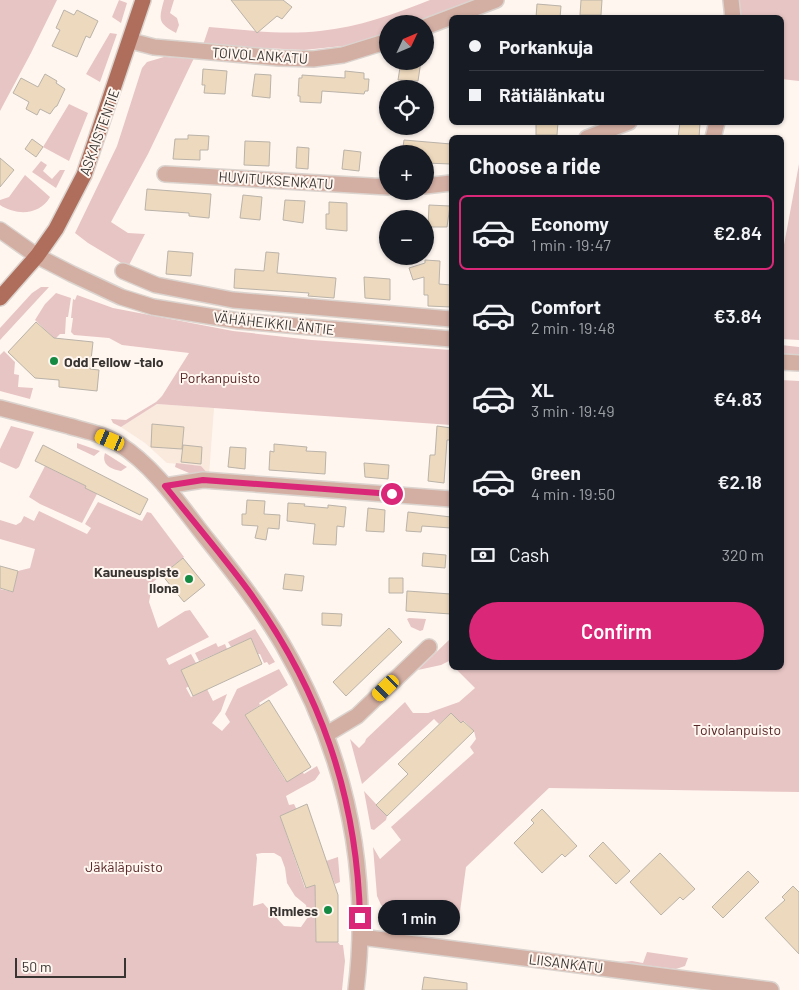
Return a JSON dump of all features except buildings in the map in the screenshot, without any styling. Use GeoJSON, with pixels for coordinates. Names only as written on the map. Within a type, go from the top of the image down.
{"type":"FeatureCollection","features":[{"type":"Feature","properties":{"kind":"main road","name":"ASKAISTENTIE"},"geometry":{"type":"LineString","coordinates":[[0,298],[37,256],[61,221],[86,171],[131,41],[143,0]]}},
{"type":"Feature","properties":{"kind":"street"},"geometry":{"type":"LineString","coordinates":[[457,15],[496,0]]}},
{"type":"Feature","properties":{"kind":"street"},"geometry":{"type":"LineString","coordinates":[[731,0],[733,15]]}},
{"type":"Feature","properties":{"kind":"street"},"geometry":{"type":"LineString","coordinates":[[434,24],[449,18]]}},
{"type":"Feature","properties":{"kind":"street","name":"TOIVOLANKATU"},"geometry":{"type":"LineString","coordinates":[[131,41],[154,47],[279,58],[313,59],[343,55],[379,44]]}},
{"type":"Feature","properties":{"kind":"street"},"geometry":{"type":"LineString","coordinates":[[596,135],[621,125]]}},
{"type":"Feature","properties":{"kind":"street","name":"HUVITUKSENKATU"},"geometry":{"type":"LineString","coordinates":[[165,174],[379,186]]}},
{"type":"Feature","properties":{"kind":"street"},"geometry":{"type":"LineString","coordinates":[[434,185],[449,183]]}},
{"type":"Feature","properties":{"kind":"street","name":"VÄHÄHEIKKILÄNTIE"},"geometry":{"type":"LineString","coordinates":[[0,230],[37,256],[121,297],[153,307],[239,321],[449,339]]}},
{"type":"Feature","properties":{"kind":"street","name":"VÄHÄHEIKKILÄNTIE"},"geometry":{"type":"LineString","coordinates":[[123,271],[156,285],[233,300],[449,319]]}},
{"type":"Feature","properties":{"kind":"street"},"geometry":{"type":"LineString","coordinates":[[153,307],[156,285]]}},
{"type":"Feature","properties":{"kind":"street"},"geometry":{"type":"LineString","coordinates":[[395,314],[395,335]]}},
{"type":"Feature","properties":{"kind":"street"},"geometry":{"type":"LineString","coordinates":[[784,362],[799,363]]}},
{"type":"Feature","properties":{"kind":"street"},"geometry":{"type":"LineString","coordinates":[[0,408],[97,434],[118,443],[136,457],[165,486],[248,590],[276,633],[316,708],[327,734],[346,798],[359,881],[361,937],[356,990]]}},
{"type":"Feature","properties":{"kind":"street"},"geometry":{"type":"LineString","coordinates":[[165,486],[203,480],[449,499]]}},
{"type":"Feature","properties":{"kind":"street"},"geometry":{"type":"LineString","coordinates":[[327,734],[357,716],[429,646]]}},
{"type":"Feature","properties":{"kind":"street","name":"LIISANKATU"},"geometry":{"type":"LineString","coordinates":[[361,937],[771,990]]}},
{"type":"Feature","properties":{"kind":"shaded area"},"geometry":{"type":"Polygon","coordinates":[[[157,404],[214,408],[209,475],[200,466],[167,463],[145,443],[121,427],[157,404]]]}},
{"type":"Feature","properties":{"kind":"green space"},"geometry":{"type":"Polygon","coordinates":[[[0,0],[57,0],[0,111],[0,0]]]}},
{"type":"Feature","properties":{"kind":"green space"},"geometry":{"type":"Polygon","coordinates":[[[119,0],[127,3],[121,23],[112,17],[119,0]]]}},
{"type":"Feature","properties":{"kind":"green space"},"geometry":{"type":"Polygon","coordinates":[[[164,0],[174,0],[170,13],[177,18],[179,25],[176,33],[165,26],[161,20],[164,0]]]}},
{"type":"Feature","properties":{"kind":"green space"},"geometry":{"type":"Polygon","coordinates":[[[430,0],[480,0],[434,18],[434,15],[390,15],[430,0]]]}},
{"type":"Feature","properties":{"kind":"green space"},"geometry":{"type":"Polygon","coordinates":[[[735,0],[799,0],[799,81],[784,79],[784,15],[738,15],[735,0]]]}},
{"type":"Feature","properties":{"kind":"green space"},"geometry":{"type":"Polygon","coordinates":[[[379,18],[379,37],[352,45],[304,50],[203,45],[209,27],[251,31],[306,32],[362,23],[379,18]]]}},
{"type":"Feature","properties":{"kind":"green space"},"geometry":{"type":"Polygon","coordinates":[[[110,33],[117,34],[100,82],[86,74],[110,33]]]}},
{"type":"Feature","properties":{"kind":"green space"},"geometry":{"type":"Polygon","coordinates":[[[164,57],[194,58],[148,154],[111,222],[128,233],[145,234],[128,267],[75,233],[117,146],[142,68],[147,62],[164,57]]]}},
{"type":"Feature","properties":{"kind":"green space"},"geometry":{"type":"Polygon","coordinates":[[[69,104],[88,113],[69,161],[43,147],[69,104]]]}},
{"type":"Feature","properties":{"kind":"green space"},"geometry":{"type":"Polygon","coordinates":[[[41,161],[47,165],[43,171],[52,179],[60,170],[65,170],[56,188],[32,172],[41,161]]]}},
{"type":"Feature","properties":{"kind":"green space"},"geometry":{"type":"Polygon","coordinates":[[[799,164],[799,340],[784,339],[784,245],[799,164]]]}},
{"type":"Feature","properties":{"kind":"green space"},"geometry":{"type":"Polygon","coordinates":[[[25,175],[50,197],[46,203],[28,212],[14,211],[0,205],[0,200],[9,197],[25,175]]]}},
{"type":"Feature","properties":{"kind":"green space"},"geometry":{"type":"Polygon","coordinates":[[[41,287],[49,287],[0,340],[0,328],[32,293],[41,287]]]}},
{"type":"Feature","properties":{"kind":"green space"},"geometry":{"type":"Polygon","coordinates":[[[56,293],[71,298],[68,317],[66,317],[65,334],[60,334],[55,339],[35,320],[45,304],[56,293]]]}},
{"type":"Feature","properties":{"kind":"green space","name":"Porkanpuisto"},"geometry":{"type":"Polygon","coordinates":[[[77,295],[113,308],[233,331],[312,340],[449,350],[449,425],[157,404],[121,427],[113,423],[111,419],[126,420],[156,402],[162,396],[189,353],[122,345],[109,338],[74,335],[71,332],[73,318],[71,318],[73,299],[75,300],[77,295]]]}},
{"type":"Feature","properties":{"kind":"green space"},"geometry":{"type":"Polygon","coordinates":[[[784,345],[799,347],[799,355],[784,354],[784,345]]]}},
{"type":"Feature","properties":{"kind":"green space"},"geometry":{"type":"Polygon","coordinates":[[[4,351],[15,362],[14,374],[19,375],[18,387],[33,388],[30,399],[0,391],[0,355],[4,351]]]}},
{"type":"Feature","properties":{"kind":"green space","name":"Toivolanpuisto"},"geometry":{"type":"Polygon","coordinates":[[[784,380],[799,381],[799,792],[549,788],[466,867],[459,919],[385,908],[381,905],[377,896],[373,847],[380,859],[401,840],[391,827],[474,753],[470,747],[476,739],[474,731],[464,721],[461,723],[451,713],[439,724],[434,719],[362,784],[350,739],[359,748],[405,702],[413,713],[428,713],[459,702],[475,688],[457,670],[784,670],[784,380]]]}},
{"type":"Feature","properties":{"kind":"green space"},"geometry":{"type":"Polygon","coordinates":[[[11,426],[34,432],[19,467],[16,469],[0,462],[0,449],[11,426]]]}},
{"type":"Feature","properties":{"kind":"green space"},"geometry":{"type":"Polygon","coordinates":[[[77,443],[100,451],[94,456],[77,448],[77,443]]]}},
{"type":"Feature","properties":{"kind":"green space"},"geometry":{"type":"Polygon","coordinates":[[[105,453],[127,467],[121,471],[110,468],[104,461],[105,453]]]}},
{"type":"Feature","properties":{"kind":"green space"},"geometry":{"type":"Polygon","coordinates":[[[176,463],[201,466],[209,475],[189,473],[175,467],[176,463]]]}},
{"type":"Feature","properties":{"kind":"green space"},"geometry":{"type":"Polygon","coordinates":[[[45,466],[86,486],[97,494],[82,523],[29,497],[45,466]]]}},
{"type":"Feature","properties":{"kind":"green space","name":"Jäkäläpuisto"},"geometry":{"type":"Polygon","coordinates":[[[98,502],[142,521],[147,512],[151,513],[184,557],[153,582],[149,602],[158,628],[185,611],[190,610],[209,637],[166,659],[169,665],[191,654],[196,663],[181,670],[189,686],[186,688],[191,697],[207,689],[213,701],[227,694],[221,711],[212,723],[222,731],[230,722],[225,714],[237,689],[279,669],[288,685],[259,703],[260,705],[245,715],[285,780],[301,770],[304,774],[317,766],[320,773],[315,780],[286,796],[289,805],[294,804],[297,810],[280,816],[305,888],[323,882],[315,897],[316,942],[338,942],[340,945],[343,945],[345,961],[342,990],[0,990],[0,589],[13,592],[18,571],[30,568],[35,549],[0,539],[0,520],[16,525],[21,522],[24,516],[34,521],[39,511],[87,534],[91,528],[85,524],[98,502]],[[274,853],[256,854],[253,906],[263,903],[284,926],[301,927],[308,917],[306,905],[295,896],[287,883],[281,857],[274,853]]]}},
{"type":"Feature","properties":{"kind":"green space"},"geometry":{"type":"Polygon","coordinates":[[[407,619],[426,619],[423,630],[420,631],[411,627],[407,619]]]}},
{"type":"Feature","properties":{"kind":"green space"},"geometry":{"type":"Polygon","coordinates":[[[255,629],[275,662],[269,665],[267,662],[264,663],[260,654],[258,654],[251,638],[231,647],[228,642],[255,629]]]}},
{"type":"Feature","properties":{"kind":"green space"},"geometry":{"type":"Polygon","coordinates":[[[449,640],[449,661],[441,665],[418,670],[449,640]]]}},
{"type":"Feature","properties":{"kind":"green space"},"geometry":{"type":"Polygon","coordinates":[[[216,643],[218,647],[225,644],[227,649],[199,661],[195,653],[216,643]]]}},
{"type":"Feature","properties":{"kind":"green space"},"geometry":{"type":"Polygon","coordinates":[[[364,791],[387,816],[386,820],[374,830],[371,829],[364,791]]]}},
{"type":"Feature","properties":{"kind":"green space"},"geometry":{"type":"Polygon","coordinates":[[[338,857],[340,882],[335,884],[326,861],[338,857]]]}},
{"type":"Feature","properties":{"kind":"green space"},"geometry":{"type":"Polygon","coordinates":[[[647,952],[688,958],[685,966],[676,969],[620,962],[632,961],[643,963],[647,952]]]}},
{"type":"Feature","properties":{"kind":"place","name":"Odd Fellow -talo"},"geometry":{"type":"Point","coordinates":[54,361]}},
{"type":"Feature","properties":{"kind":"place","name":"Kauneuspiste Ilona"},"geometry":{"type":"Point","coordinates":[189,579]}},
{"type":"Feature","properties":{"kind":"place","name":"Rimless"},"geometry":{"type":"Point","coordinates":[328,910]}},
{"type":"Feature","properties":{"kind":"route"},"geometry":{"type":"LineString","coordinates":[[360,918],[359,881],[347,801],[327,734],[316,708],[283,645],[248,590],[165,486],[203,480],[392,494]]}}]}
